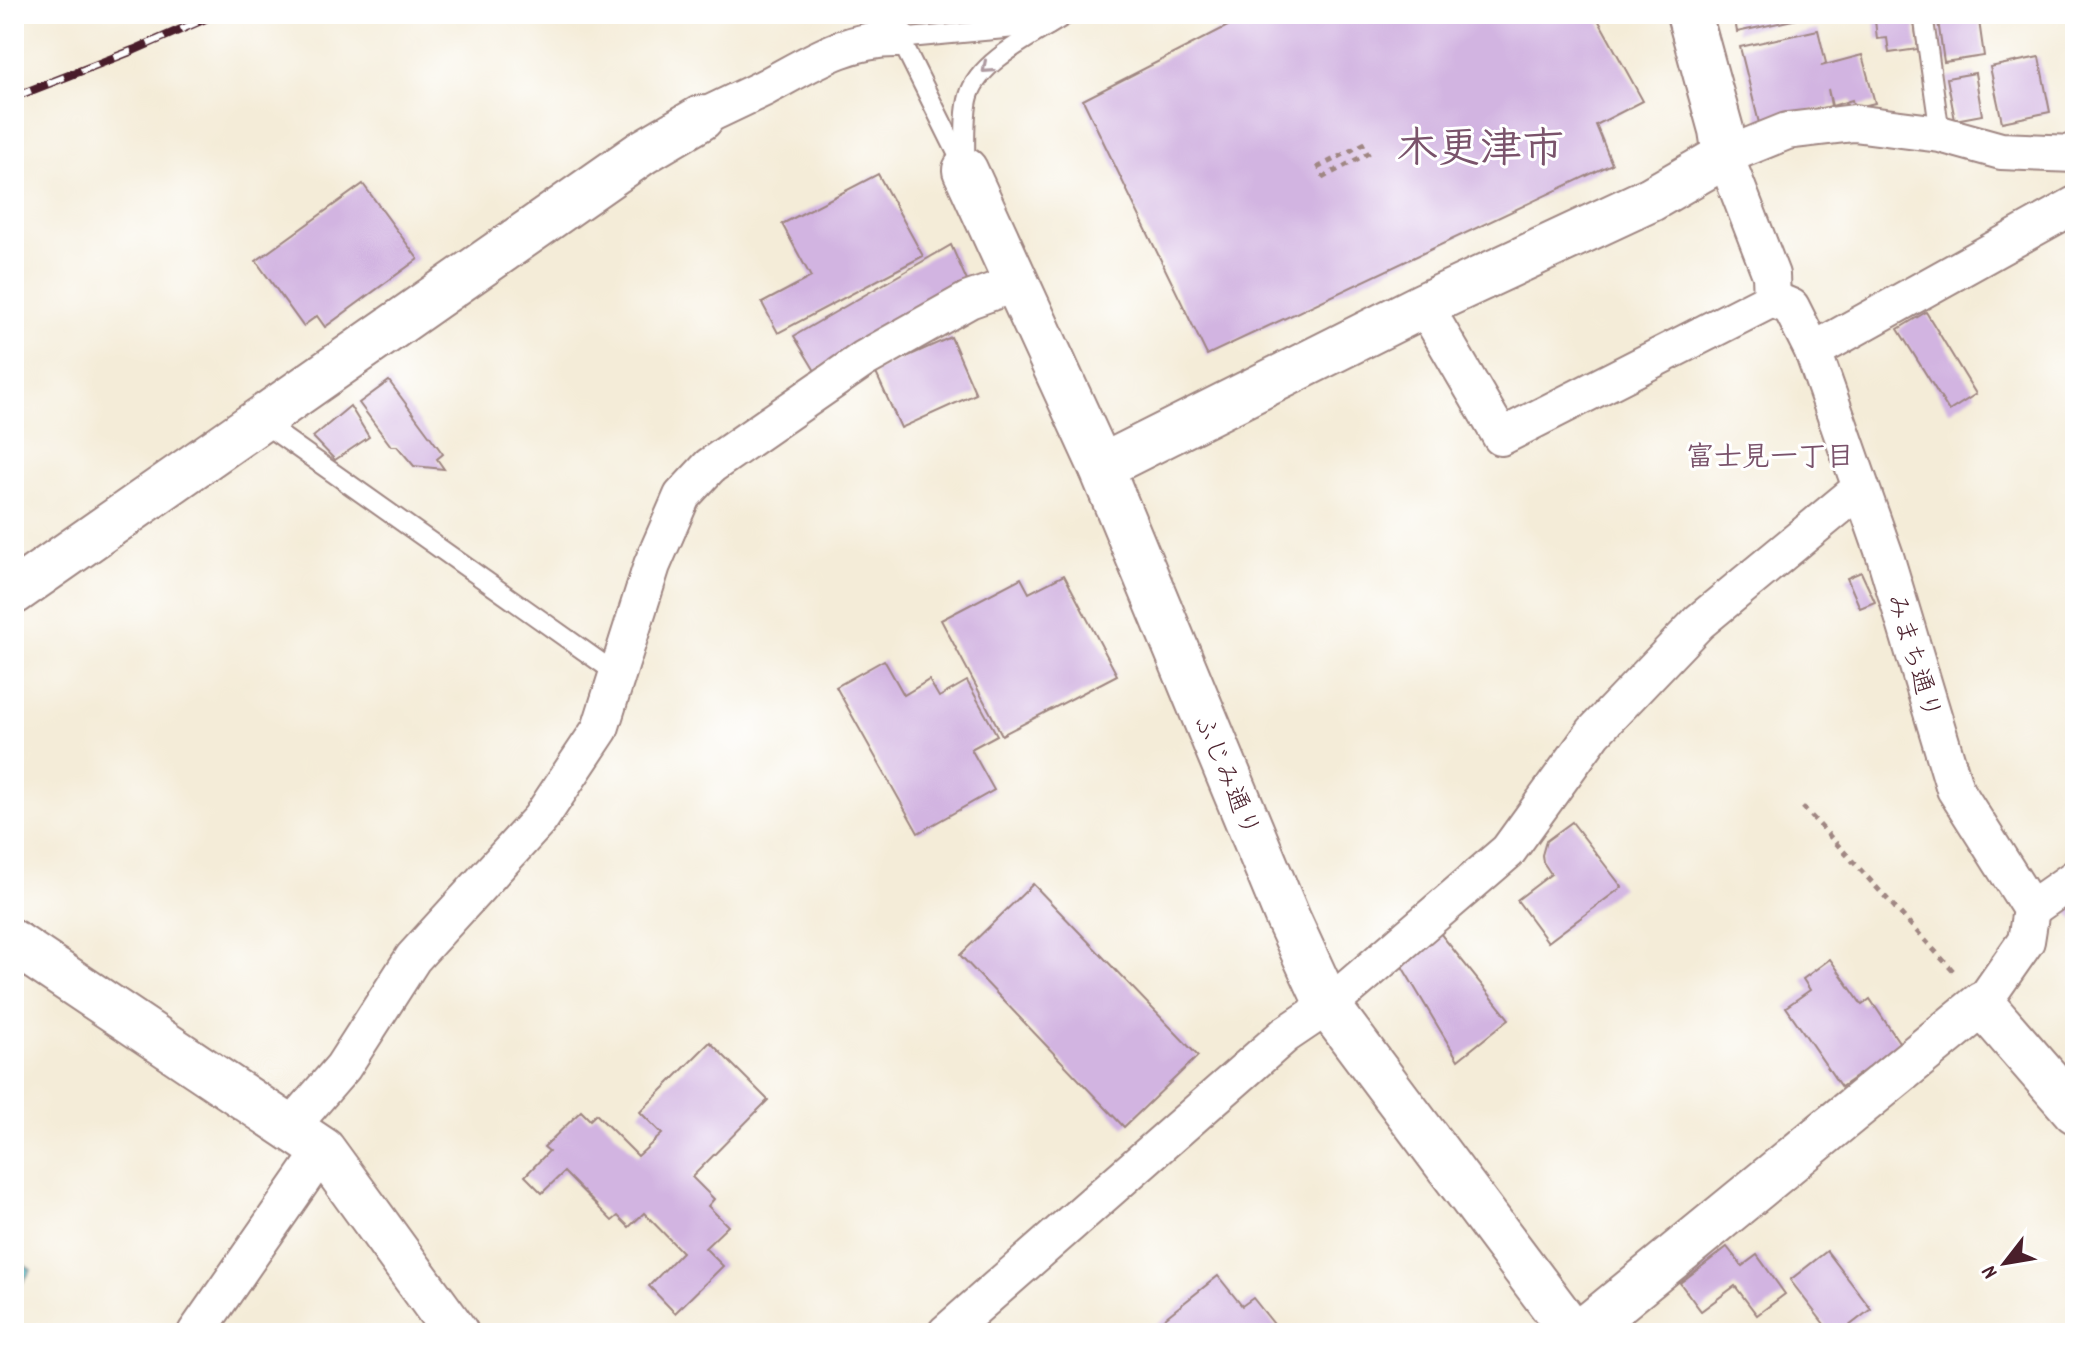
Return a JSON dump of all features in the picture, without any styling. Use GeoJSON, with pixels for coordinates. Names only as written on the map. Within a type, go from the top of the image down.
{"type":"FeatureCollection","features":[{"type":"Feature","properties":{"kind":"street"},"geometry":{"type":"LineString","coordinates":[[14,592],[643,152],[844,30],[865,14]]}},
{"type":"Feature","properties":{"kind":"street"},"geometry":{"type":"LineString","coordinates":[[1424,305],[1501,437],[1772,299],[1771,275],[1725,156],[1721,130],[1689,14]]}},
{"type":"Feature","properties":{"kind":"street"},"geometry":{"type":"LineString","coordinates":[[701,118],[809,62],[851,44],[875,38],[893,26]]}},
{"type":"Feature","properties":{"kind":"street"},"geometry":{"type":"LineString","coordinates":[[1101,467],[1424,305],[1651,199],[1725,156],[1787,131],[1854,123],[1940,134],[2001,151],[2075,154]]}},
{"type":"Feature","properties":{"kind":"street","name":"ふじみ通り"},"geometry":{"type":"LineString","coordinates":[[965,170],[1101,467],[1276,891],[1328,1006],[1573,1333]]}},
{"type":"Feature","properties":{"kind":"street"},"geometry":{"type":"LineString","coordinates":[[1813,351],[2075,205]]}},
{"type":"Feature","properties":{"kind":"street"},"geometry":{"type":"LineString","coordinates":[[196,1333],[307,1138],[343,1067],[413,958],[540,819],[600,729],[652,565],[682,496],[710,466],[864,359],[969,300],[1017,283]]}},
{"type":"Feature","properties":{"kind":"street","name":"みまち通り"},"geometry":{"type":"LineString","coordinates":[[1772,299],[1791,307],[1813,351],[1885,556],[1955,789],[2031,909]]}},
{"type":"Feature","properties":{"kind":"street"},"geometry":{"type":"LineString","coordinates":[[946,1333],[1285,1035],[1328,1006],[1508,851],[1594,732],[1699,622],[1860,489]]}},
{"type":"Feature","properties":{"kind":"street"},"geometry":{"type":"LineString","coordinates":[[1580,1333],[1982,1004],[2026,941],[2031,909],[2075,878]]}},
{"type":"Feature","properties":{"kind":"street"},"geometry":{"type":"LineString","coordinates":[[14,943],[307,1138],[456,1333]]}},
{"type":"Feature","properties":{"kind":"street"},"geometry":{"type":"LineString","coordinates":[[1982,1004],[2075,1111]]}},
{"type":"Feature","properties":{"kind":"lane"},"geometry":{"type":"LineString","coordinates":[[1923,14],[1940,134]]}},
{"type":"Feature","properties":{"kind":"lane"},"geometry":{"type":"LineString","coordinates":[[965,170],[893,26],[999,27],[1059,19]]}},
{"type":"Feature","properties":{"kind":"lane"},"geometry":{"type":"LineString","coordinates":[[965,170],[968,97],[977,77],[1000,57],[1059,19]]}},
{"type":"Feature","properties":{"kind":"lane"},"geometry":{"type":"LineString","coordinates":[[259,420],[617,674]]}},
{"type":"Feature","properties":{"kind":"path"},"geometry":{"type":"LineString","coordinates":[[1317,168],[1369,141]]}},
{"type":"Feature","properties":{"kind":"path"},"geometry":{"type":"LineString","coordinates":[[1322,178],[1374,150]]}},
{"type":"Feature","properties":{"kind":"path"},"geometry":{"type":"LineString","coordinates":[[1803,807],[1982,1004]]}},
{"type":"Feature","properties":{"kind":"water"},"geometry":{"type":"Polygon","coordinates":[[[14,1258],[31,1270],[14,1295],[14,1258]]]}},
{"type":"Feature","properties":{"kind":"building"},"geometry":{"type":"Polygon","coordinates":[[[1251,14],[1595,14],[1643,101],[1596,125],[1612,164],[1207,355],[1083,100],[1251,14]]]}},
{"type":"Feature","properties":{"kind":"building"},"geometry":{"type":"Polygon","coordinates":[[[1734,14],[1816,14],[1816,15],[1737,32],[1734,14]]]}},
{"type":"Feature","properties":{"kind":"building"},"geometry":{"type":"Polygon","coordinates":[[[1937,14],[1978,14],[1984,56],[1944,62],[1937,14]]]}},
{"type":"Feature","properties":{"kind":"building"},"geometry":{"type":"Polygon","coordinates":[[[1913,15],[1918,49],[1889,53],[1887,38],[1877,39],[1875,20],[1913,15]]]}},
{"type":"Feature","properties":{"kind":"building"},"geometry":{"type":"Polygon","coordinates":[[[1818,30],[1826,63],[1821,66],[1862,55],[1875,103],[1854,108],[1852,100],[1832,106],[1828,89],[1831,106],[1759,123],[1740,47],[1818,30]]]}},
{"type":"Feature","properties":{"kind":"building"},"geometry":{"type":"Polygon","coordinates":[[[2039,57],[2050,112],[2002,122],[1990,67],[2039,57]]]}},
{"type":"Feature","properties":{"kind":"building"},"geometry":{"type":"Polygon","coordinates":[[[1975,73],[1982,115],[1955,120],[1947,78],[1975,73]]]}},
{"type":"Feature","properties":{"kind":"building"},"geometry":{"type":"Polygon","coordinates":[[[878,174],[923,256],[778,333],[762,303],[811,277],[782,224],[878,174]]]}},
{"type":"Feature","properties":{"kind":"building"},"geometry":{"type":"Polygon","coordinates":[[[363,184],[418,259],[325,327],[317,316],[303,326],[256,261],[363,184]]]}},
{"type":"Feature","properties":{"kind":"building"},"geometry":{"type":"Polygon","coordinates":[[[951,245],[968,283],[815,371],[794,336],[951,245]]]}},
{"type":"Feature","properties":{"kind":"building"},"geometry":{"type":"Polygon","coordinates":[[[1926,312],[1976,394],[1949,411],[1898,329],[1926,312]]]}},
{"type":"Feature","properties":{"kind":"building"},"geometry":{"type":"Polygon","coordinates":[[[951,337],[976,394],[901,428],[875,371],[951,337]]]}},
{"type":"Feature","properties":{"kind":"building"},"geometry":{"type":"Polygon","coordinates":[[[389,381],[443,454],[437,459],[444,469],[414,466],[397,446],[391,446],[359,403],[389,381]]]}},
{"type":"Feature","properties":{"kind":"building"},"geometry":{"type":"Polygon","coordinates":[[[350,406],[369,437],[335,460],[313,437],[350,406]]]}},
{"type":"Feature","properties":{"kind":"building"},"geometry":{"type":"Polygon","coordinates":[[[1861,572],[1875,602],[1860,608],[1847,578],[1861,572]]]}},
{"type":"Feature","properties":{"kind":"building"},"geometry":{"type":"Polygon","coordinates":[[[1064,575],[1117,675],[1002,735],[941,620],[1021,578],[1029,593],[1064,575]]]}},
{"type":"Feature","properties":{"kind":"building"},"geometry":{"type":"Polygon","coordinates":[[[884,660],[904,695],[929,680],[939,697],[967,681],[997,735],[971,749],[994,790],[918,833],[836,687],[884,660]]]}},
{"type":"Feature","properties":{"kind":"building"},"geometry":{"type":"Polygon","coordinates":[[[1572,822],[1622,887],[1548,942],[1517,900],[1551,874],[1543,862],[1546,841],[1572,822]]]}},
{"type":"Feature","properties":{"kind":"building"},"geometry":{"type":"Polygon","coordinates":[[[1033,884],[1198,1056],[1124,1127],[960,955],[1033,884]]]}},
{"type":"Feature","properties":{"kind":"building"},"geometry":{"type":"Polygon","coordinates":[[[2075,900],[2075,921],[2065,909],[2075,900]]]}},
{"type":"Feature","properties":{"kind":"building"},"geometry":{"type":"Polygon","coordinates":[[[1436,928],[1509,1019],[1458,1060],[1397,958],[1436,928]]]}},
{"type":"Feature","properties":{"kind":"building"},"geometry":{"type":"Polygon","coordinates":[[[1830,959],[1862,1005],[1870,999],[1901,1045],[1841,1087],[1786,1007],[1810,990],[1803,979],[1830,959]]]}},
{"type":"Feature","properties":{"kind":"building"},"geometry":{"type":"Polygon","coordinates":[[[710,1042],[768,1100],[692,1177],[714,1199],[708,1206],[728,1226],[705,1248],[723,1266],[675,1313],[649,1286],[682,1252],[644,1213],[629,1227],[618,1216],[612,1221],[564,1172],[542,1193],[525,1176],[549,1151],[544,1147],[581,1111],[590,1120],[596,1114],[638,1156],[662,1134],[640,1112],[710,1042]]]}},
{"type":"Feature","properties":{"kind":"building"},"geometry":{"type":"Polygon","coordinates":[[[1727,1247],[1742,1266],[1757,1255],[1785,1294],[1757,1315],[1735,1286],[1701,1311],[1680,1283],[1727,1247]]]}},
{"type":"Feature","properties":{"kind":"building"},"geometry":{"type":"Polygon","coordinates":[[[1827,1251],[1871,1309],[1840,1333],[1831,1333],[1790,1280],[1827,1251]]]}},
{"type":"Feature","properties":{"kind":"building"},"geometry":{"type":"Polygon","coordinates":[[[1218,1276],[1242,1306],[1253,1298],[1281,1333],[1146,1333],[1218,1276]]]}},
{"type":"Feature","properties":{"kind":"railway"},"geometry":{"type":"LineString","coordinates":[[14,97],[216,14]]}},
{"type":"Feature","properties":{"kind":"district","name":"木更津市"},"geometry":{"type":"Point","coordinates":[1480,146]}},
{"type":"Feature","properties":{"kind":"district","name":"富士見一丁目"},"geometry":{"type":"Point","coordinates":[1770,455]}}]}
